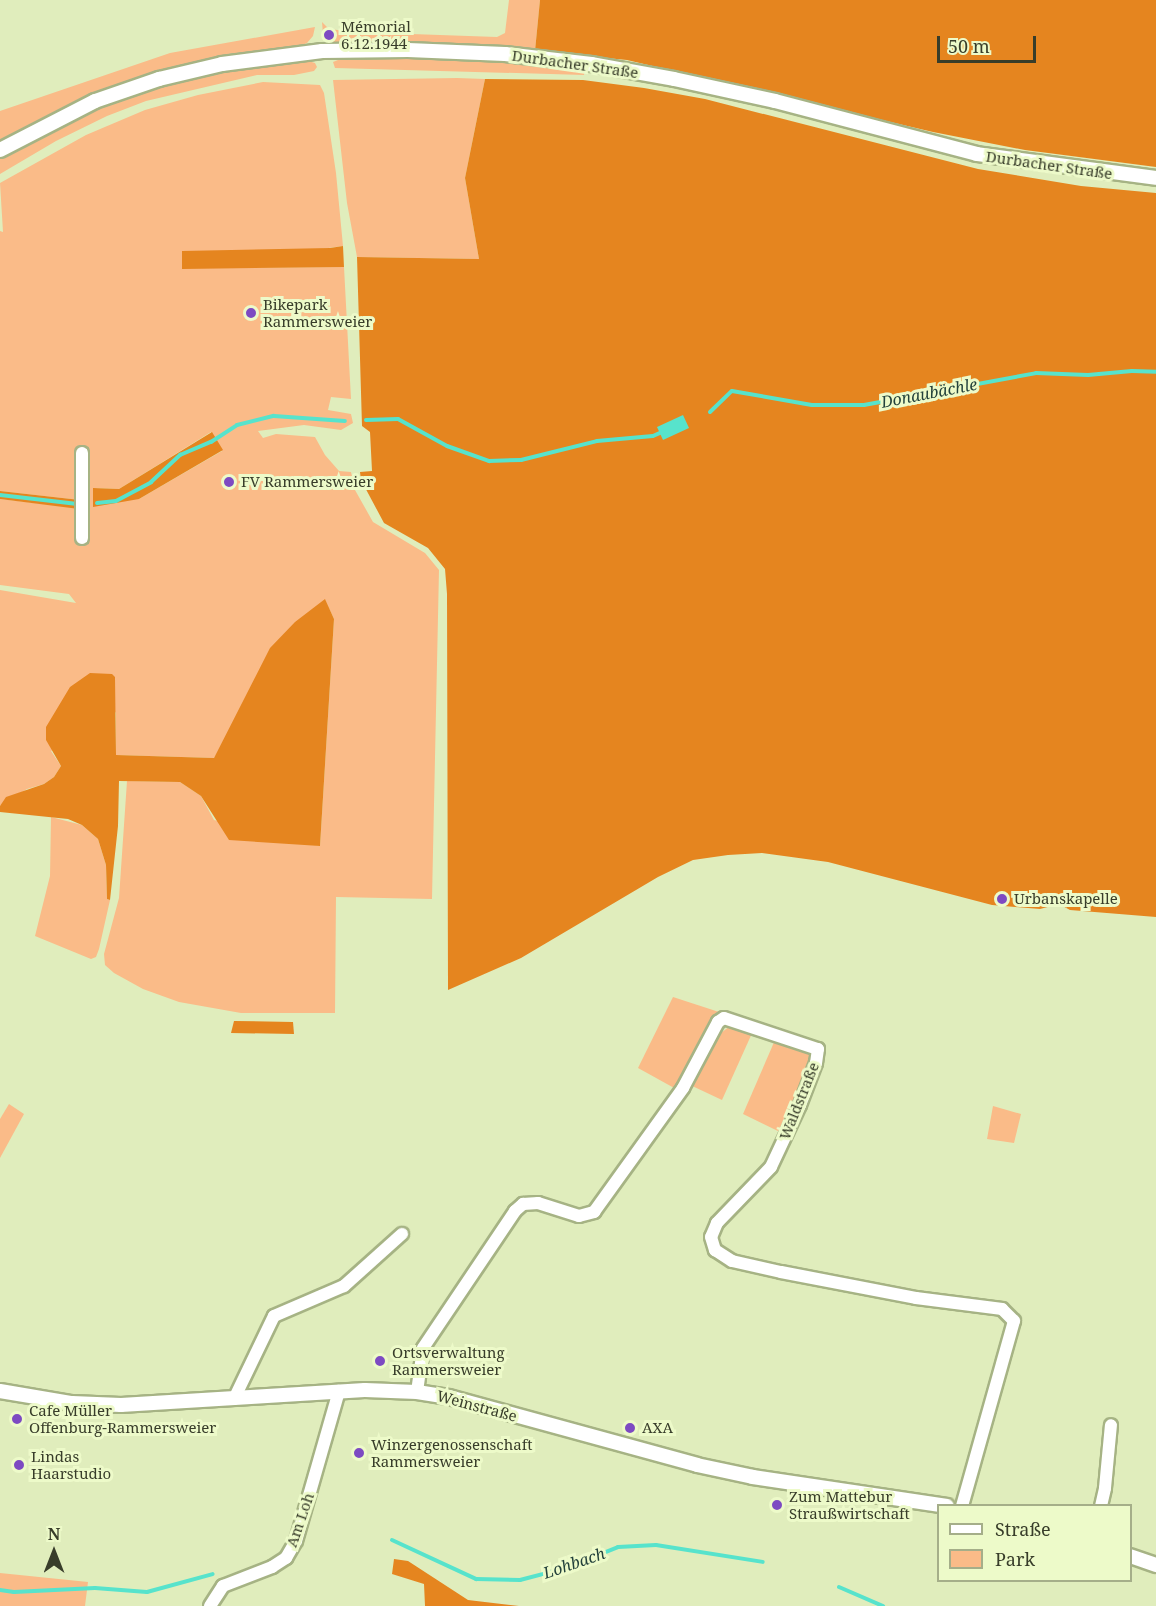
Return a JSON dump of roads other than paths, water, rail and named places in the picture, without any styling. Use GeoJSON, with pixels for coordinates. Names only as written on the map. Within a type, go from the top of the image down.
{"type":"FeatureCollection","features":[{"type":"Feature","properties":{"kind":"street","name":"Durbacher Straße"},"geometry":{"type":"LineString","coordinates":[[0,150],[95,101],[159,79],[222,64],[322,51],[408,50],[505,54],[591,64],[775,101],[977,154],[1156,178]]}},
{"type":"Feature","properties":{"kind":"street"},"geometry":{"type":"LineString","coordinates":[[82,453],[82,538]]}},
{"type":"Feature","properties":{"kind":"street","name":"Waldstraße"},"geometry":{"type":"LineString","coordinates":[[417,1392],[423,1348],[515,1210],[523,1203],[538,1203],[579,1216],[594,1212],[682,1088],[718,1022],[724,1018],[818,1049],[816,1063],[800,1105],[771,1167],[717,1223],[711,1237],[715,1250],[732,1260],[781,1272],[916,1298],[1002,1309],[1014,1321],[963,1504]]}},
{"type":"Feature","properties":{"kind":"street"},"geometry":{"type":"LineString","coordinates":[[234,1399],[274,1316],[344,1286],[402,1234]]}},
{"type":"Feature","properties":{"kind":"street","name":"Weinstraße"},"geometry":{"type":"LineString","coordinates":[[0,1391],[72,1403],[121,1405],[339,1391],[417,1392],[449,1397],[742,1475],[937,1504]]}},
{"type":"Feature","properties":{"kind":"street","name":"Am Loh"},"geometry":{"type":"LineString","coordinates":[[210,1606],[223,1586],[272,1567],[286,1558],[296,1541],[339,1391]]}},
{"type":"Feature","properties":{"kind":"street"},"geometry":{"type":"LineString","coordinates":[[1101,1504],[1111,1425]]}},
{"type":"Feature","properties":{"kind":"street"},"geometry":{"type":"LineString","coordinates":[[1132,1556],[1156,1565]]}},
{"type":"Feature","properties":{"kind":"water"},"geometry":{"type":"Polygon","coordinates":[[[683,415],[689,428],[663,440],[657,427],[683,415]]]}},
{"type":"Feature","properties":{"kind":"waterway","name":"Donaubächle"},"geometry":{"type":"LineString","coordinates":[[710,412],[732,391],[812,405],[864,405],[1036,373],[1088,375],[1132,371],[1156,372]]}},
{"type":"Feature","properties":{"kind":"waterway","name":"Donaubächle"},"geometry":{"type":"LineString","coordinates":[[97,503],[116,501],[151,482],[180,455],[211,442],[237,425],[274,416],[345,421]]}},
{"type":"Feature","properties":{"kind":"waterway","name":"Donaubächle"},"geometry":{"type":"LineString","coordinates":[[366,420],[398,419],[447,446],[489,461],[521,460],[597,441],[653,436],[664,431]]}},
{"type":"Feature","properties":{"kind":"waterway","name":"Donaubächle"},"geometry":{"type":"LineString","coordinates":[[0,495],[77,504]]}},
{"type":"Feature","properties":{"kind":"waterway","name":"Lohbach"},"geometry":{"type":"LineString","coordinates":[[392,1540],[476,1579],[520,1580],[566,1568],[618,1547],[656,1545],[763,1562]]}},
{"type":"Feature","properties":{"kind":"waterway","name":"Lohbach"},"geometry":{"type":"LineString","coordinates":[[0,1590],[14,1592],[95,1588],[147,1592],[213,1574]]}},
{"type":"Feature","properties":{"kind":"waterway","name":"Lohbach"},"geometry":{"type":"LineString","coordinates":[[839,1587],[883,1606]]}},
{"type":"Feature","properties":{"kind":"place","name":"Mémorial 6.12.1944"},"geometry":{"type":"Point","coordinates":[329,35]}},
{"type":"Feature","properties":{"kind":"place","name":"Bikepark Rammersweier"},"geometry":{"type":"Point","coordinates":[251,313]}},
{"type":"Feature","properties":{"kind":"place","name":"FV Rammersweier"},"geometry":{"type":"Point","coordinates":[229,482]}},
{"type":"Feature","properties":{"kind":"place","name":"Urbanskapelle"},"geometry":{"type":"Point","coordinates":[1002,899]}},
{"type":"Feature","properties":{"kind":"place","name":"Ortsverwaltung Rammersweier"},"geometry":{"type":"Point","coordinates":[380,1361]}},
{"type":"Feature","properties":{"kind":"place","name":"Cafe Müller Offenburg-Rammersweier"},"geometry":{"type":"Point","coordinates":[17,1419]}},
{"type":"Feature","properties":{"kind":"place","name":"AXA"},"geometry":{"type":"Point","coordinates":[630,1428]}},
{"type":"Feature","properties":{"kind":"place","name":"Winzergenossenschaft Rammersweier"},"geometry":{"type":"Point","coordinates":[359,1453]}},
{"type":"Feature","properties":{"kind":"place","name":"Lindas Haarstudio"},"geometry":{"type":"Point","coordinates":[19,1465]}},
{"type":"Feature","properties":{"kind":"place","name":"Zum Mattebur Straußwirtschaft"},"geometry":{"type":"Point","coordinates":[777,1505]}}]}
